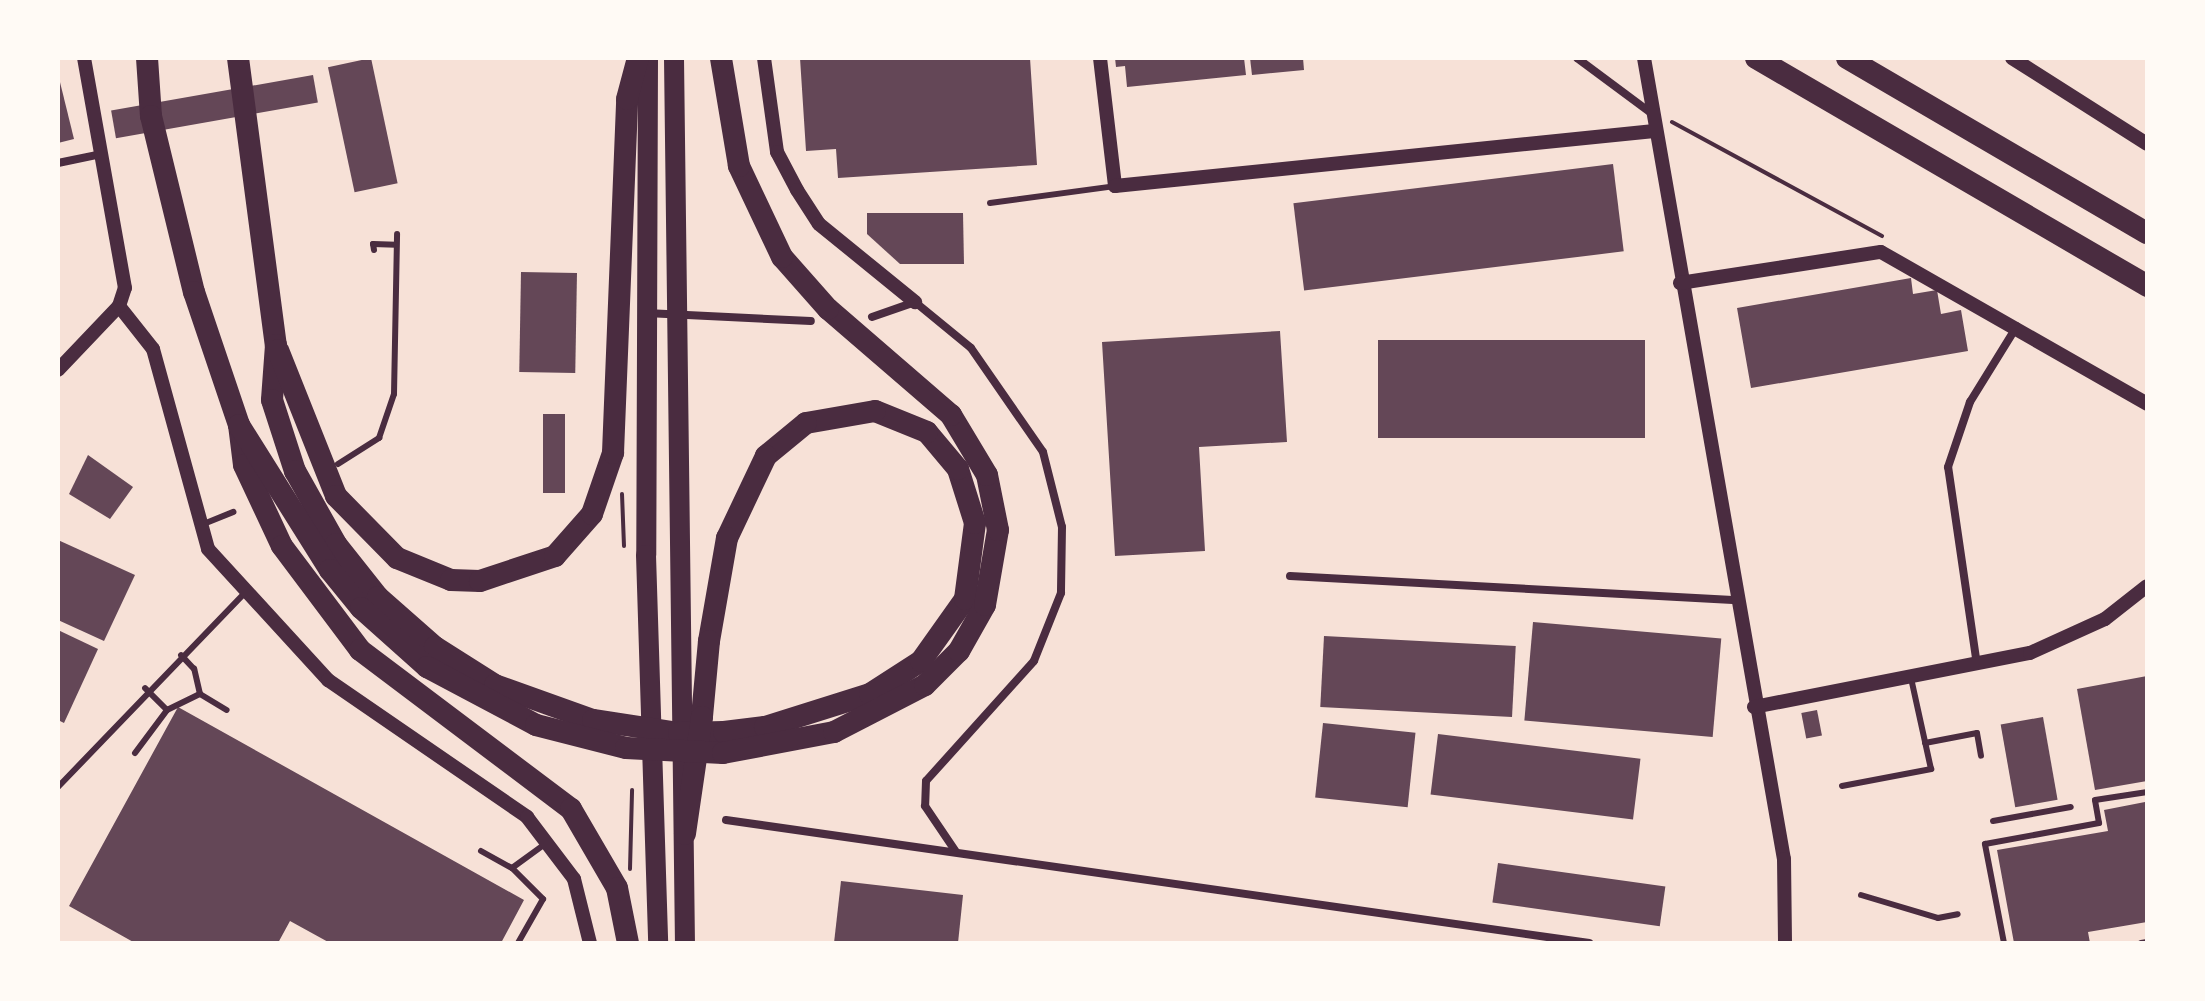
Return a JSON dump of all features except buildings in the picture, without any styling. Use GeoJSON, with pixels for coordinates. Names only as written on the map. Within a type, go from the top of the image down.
{"type":"FeatureCollection","features":[{"type":"Feature","properties":{"kind":"highway"},"geometry":{"type":"LineString","coordinates":[[147,58],[151,116],[194,292],[239,425],[244,465],[306,586],[392,678],[529,771],[571,809],[617,888],[628,943]]}},
{"type":"Feature","properties":{"kind":"highway"},"geometry":{"type":"LineString","coordinates":[[238,58],[276,345],[272,400],[295,471],[336,544],[378,597],[435,647],[495,685],[625,738]]}},
{"type":"Feature","properties":{"kind":"highway"},"geometry":{"type":"LineString","coordinates":[[276,345],[336,496],[397,558],[451,580],[480,581],[555,556],[592,514],[613,453],[627,99],[638,58]]}},
{"type":"Feature","properties":{"kind":"highway"},"geometry":{"type":"LineString","coordinates":[[648,58],[646,313],[658,943]]}},
{"type":"Feature","properties":{"kind":"highway"},"geometry":{"type":"LineString","coordinates":[[674,58],[685,943]]}},
{"type":"Feature","properties":{"kind":"highway"},"geometry":{"type":"LineString","coordinates":[[239,425],[330,570],[391,637],[500,710],[625,738],[724,743],[834,732],[925,685],[974,630],[991,582],[998,530],[987,475],[951,415],[828,309],[760,220],[730,132],[721,58]]}},
{"type":"Feature","properties":{"kind":"highway"},"geometry":{"type":"LineString","coordinates":[[1741,58],[1799,81]]}},
{"type":"Feature","properties":{"kind":"highway"},"geometry":{"type":"LineString","coordinates":[[1756,58],[2147,286]]}},
{"type":"Feature","properties":{"kind":"highway"},"geometry":{"type":"LineString","coordinates":[[1847,58],[2147,233]]}},
{"type":"Feature","properties":{"kind":"highway"},"geometry":{"type":"LineString","coordinates":[[685,834],[709,641],[743,495],[766,456],[806,423],[875,411],[927,432],[951,459],[969,496],[976,547],[954,621],[921,661],[839,708],[724,743]]}},
{"type":"Feature","properties":{"kind":"street"},"geometry":{"type":"LineString","coordinates":[[84,58],[121,248],[119,306],[153,349],[198,527],[243,595],[328,680],[510,801],[549,842],[574,879],[590,943]]}},
{"type":"Feature","properties":{"kind":"street"},"geometry":{"type":"LineString","coordinates":[[764,58],[777,152],[797,190],[819,224],[971,348],[1025,417],[1043,452],[1062,527],[1061,593],[1034,661],[926,781],[925,806],[956,852]]}},
{"type":"Feature","properties":{"kind":"street"},"geometry":{"type":"LineString","coordinates":[[1100,58],[1115,186],[1654,131]]}},
{"type":"Feature","properties":{"kind":"street"},"geometry":{"type":"LineString","coordinates":[[1577,58],[1651,113]]}},
{"type":"Feature","properties":{"kind":"street"},"geometry":{"type":"LineString","coordinates":[[2012,58],[2147,144]]}},
{"type":"Feature","properties":{"kind":"street"},"geometry":{"type":"LineString","coordinates":[[1645,64],[1680,283],[1788,889],[1785,943]]}},
{"type":"Feature","properties":{"kind":"street"},"geometry":{"type":"LineString","coordinates":[[58,163],[103,154]]}},
{"type":"Feature","properties":{"kind":"street"},"geometry":{"type":"LineString","coordinates":[[1680,283],[1867,253],[1900,257],[2147,404]]}},
{"type":"Feature","properties":{"kind":"street"},"geometry":{"type":"LineString","coordinates":[[872,317],[915,302]]}},
{"type":"Feature","properties":{"kind":"street"},"geometry":{"type":"LineString","coordinates":[[58,370],[119,306]]}},
{"type":"Feature","properties":{"kind":"street"},"geometry":{"type":"LineString","coordinates":[[646,313],[811,321]]}},
{"type":"Feature","properties":{"kind":"street"},"geometry":{"type":"LineString","coordinates":[[1977,666],[1948,467],[1970,402],[2017,325]]}},
{"type":"Feature","properties":{"kind":"street"},"geometry":{"type":"LineString","coordinates":[[1290,576],[1737,600]]}},
{"type":"Feature","properties":{"kind":"street"},"geometry":{"type":"LineString","coordinates":[[1754,707],[1977,666],[2086,629],[2147,586]]}},
{"type":"Feature","properties":{"kind":"street"},"geometry":{"type":"LineString","coordinates":[[726,820],[1589,943]]}},
{"type":"Feature","properties":{"kind":"lane"},"geometry":{"type":"LineString","coordinates":[[990,203],[1115,186]]}},
{"type":"Feature","properties":{"kind":"lane"},"geometry":{"type":"LineString","coordinates":[[338,464],[379,438],[394,394],[397,234]]}},
{"type":"Feature","properties":{"kind":"lane"},"geometry":{"type":"LineString","coordinates":[[374,250],[373,244],[396,245]]}},
{"type":"Feature","properties":{"kind":"lane"},"geometry":{"type":"LineString","coordinates":[[198,527],[234,512]]}},
{"type":"Feature","properties":{"kind":"lane"},"geometry":{"type":"LineString","coordinates":[[58,787],[145,688],[243,595]]}},
{"type":"Feature","properties":{"kind":"lane"},"geometry":{"type":"LineString","coordinates":[[181,655],[194,669],[200,694],[227,710]]}},
{"type":"Feature","properties":{"kind":"lane"},"geometry":{"type":"LineString","coordinates":[[1842,786],[1931,769],[1911,678]]}},
{"type":"Feature","properties":{"kind":"lane"},"geometry":{"type":"LineString","coordinates":[[145,688],[167,710]]}},
{"type":"Feature","properties":{"kind":"lane"},"geometry":{"type":"LineString","coordinates":[[135,753],[167,710],[200,694]]}},
{"type":"Feature","properties":{"kind":"lane"},"geometry":{"type":"LineString","coordinates":[[1925,743],[1977,733],[1981,756]]}},
{"type":"Feature","properties":{"kind":"lane"},"geometry":{"type":"LineString","coordinates":[[2004,943],[1985,844],[2099,823],[2095,800],[2147,792]]}},
{"type":"Feature","properties":{"kind":"lane"},"geometry":{"type":"LineString","coordinates":[[1993,821],[2071,807]]}},
{"type":"Feature","properties":{"kind":"lane"},"geometry":{"type":"LineString","coordinates":[[512,868],[549,842]]}},
{"type":"Feature","properties":{"kind":"lane"},"geometry":{"type":"LineString","coordinates":[[481,851],[512,868],[543,899],[518,943]]}},
{"type":"Feature","properties":{"kind":"lane"},"geometry":{"type":"LineString","coordinates":[[1861,895],[1938,918],[1958,914]]}},
{"type":"Feature","properties":{"kind":"path"},"geometry":{"type":"LineString","coordinates":[[1667,120],[1887,238],[1900,257]]}}]}
